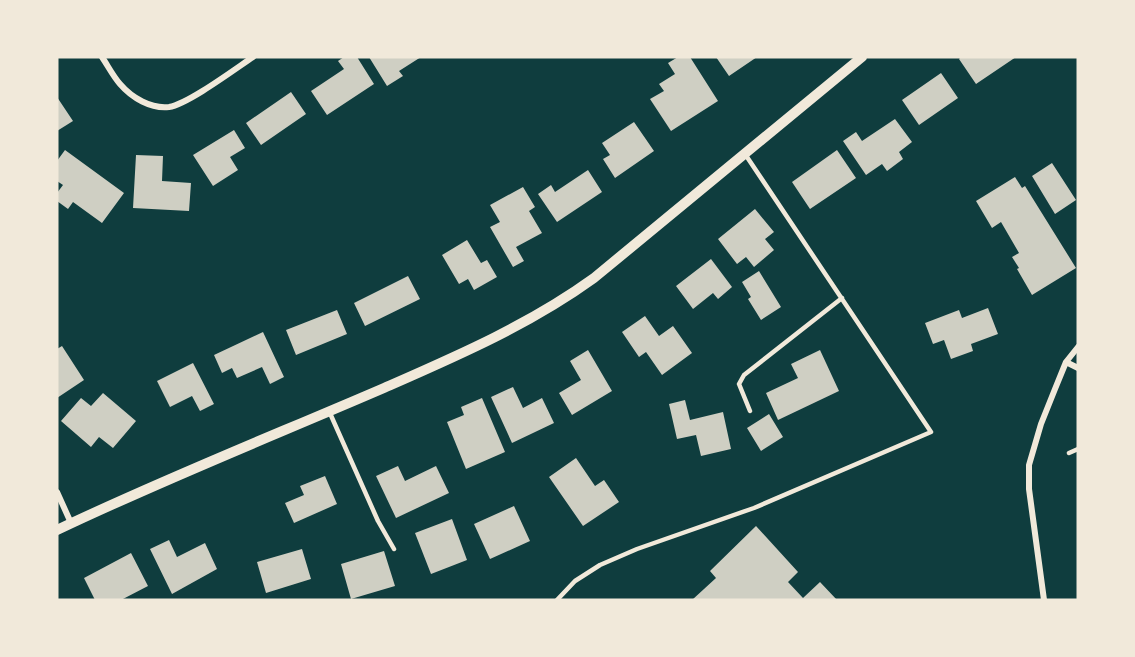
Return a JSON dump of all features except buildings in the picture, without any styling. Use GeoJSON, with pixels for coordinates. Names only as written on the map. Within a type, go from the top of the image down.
{"type":"FeatureCollection","features":[{"type":"Feature","properties":{"kind":"street"},"geometry":{"type":"LineString","coordinates":[[102,57],[120,84],[134,97],[149,105],[169,107],[185,101],[253,57]]}},
{"type":"Feature","properties":{"kind":"street"},"geometry":{"type":"LineString","coordinates":[[57,530],[460,354],[548,310],[594,278],[862,57]]}},
{"type":"Feature","properties":{"kind":"street"},"geometry":{"type":"LineString","coordinates":[[1044,600],[1029,489],[1029,465],[1041,424],[1066,362],[1078,347]]}},
{"type":"Feature","properties":{"kind":"street"},"geometry":{"type":"LineString","coordinates":[[1066,362],[1078,368]]}},
{"type":"Feature","properties":{"kind":"street"},"geometry":{"type":"LineString","coordinates":[[57,492],[71,523]]}},
{"type":"Feature","properties":{"kind":"lane"},"geometry":{"type":"LineString","coordinates":[[557,600],[575,581],[600,565],[637,549],[754,508],[931,432],[746,154]]}},
{"type":"Feature","properties":{"kind":"lane"},"geometry":{"type":"LineString","coordinates":[[750,411],[739,384],[744,375],[842,298]]}},
{"type":"Feature","properties":{"kind":"lane"},"geometry":{"type":"LineString","coordinates":[[329,411],[378,521],[394,549]]}},
{"type":"Feature","properties":{"kind":"lane"},"geometry":{"type":"LineString","coordinates":[[1069,453],[1078,449]]}}]}
